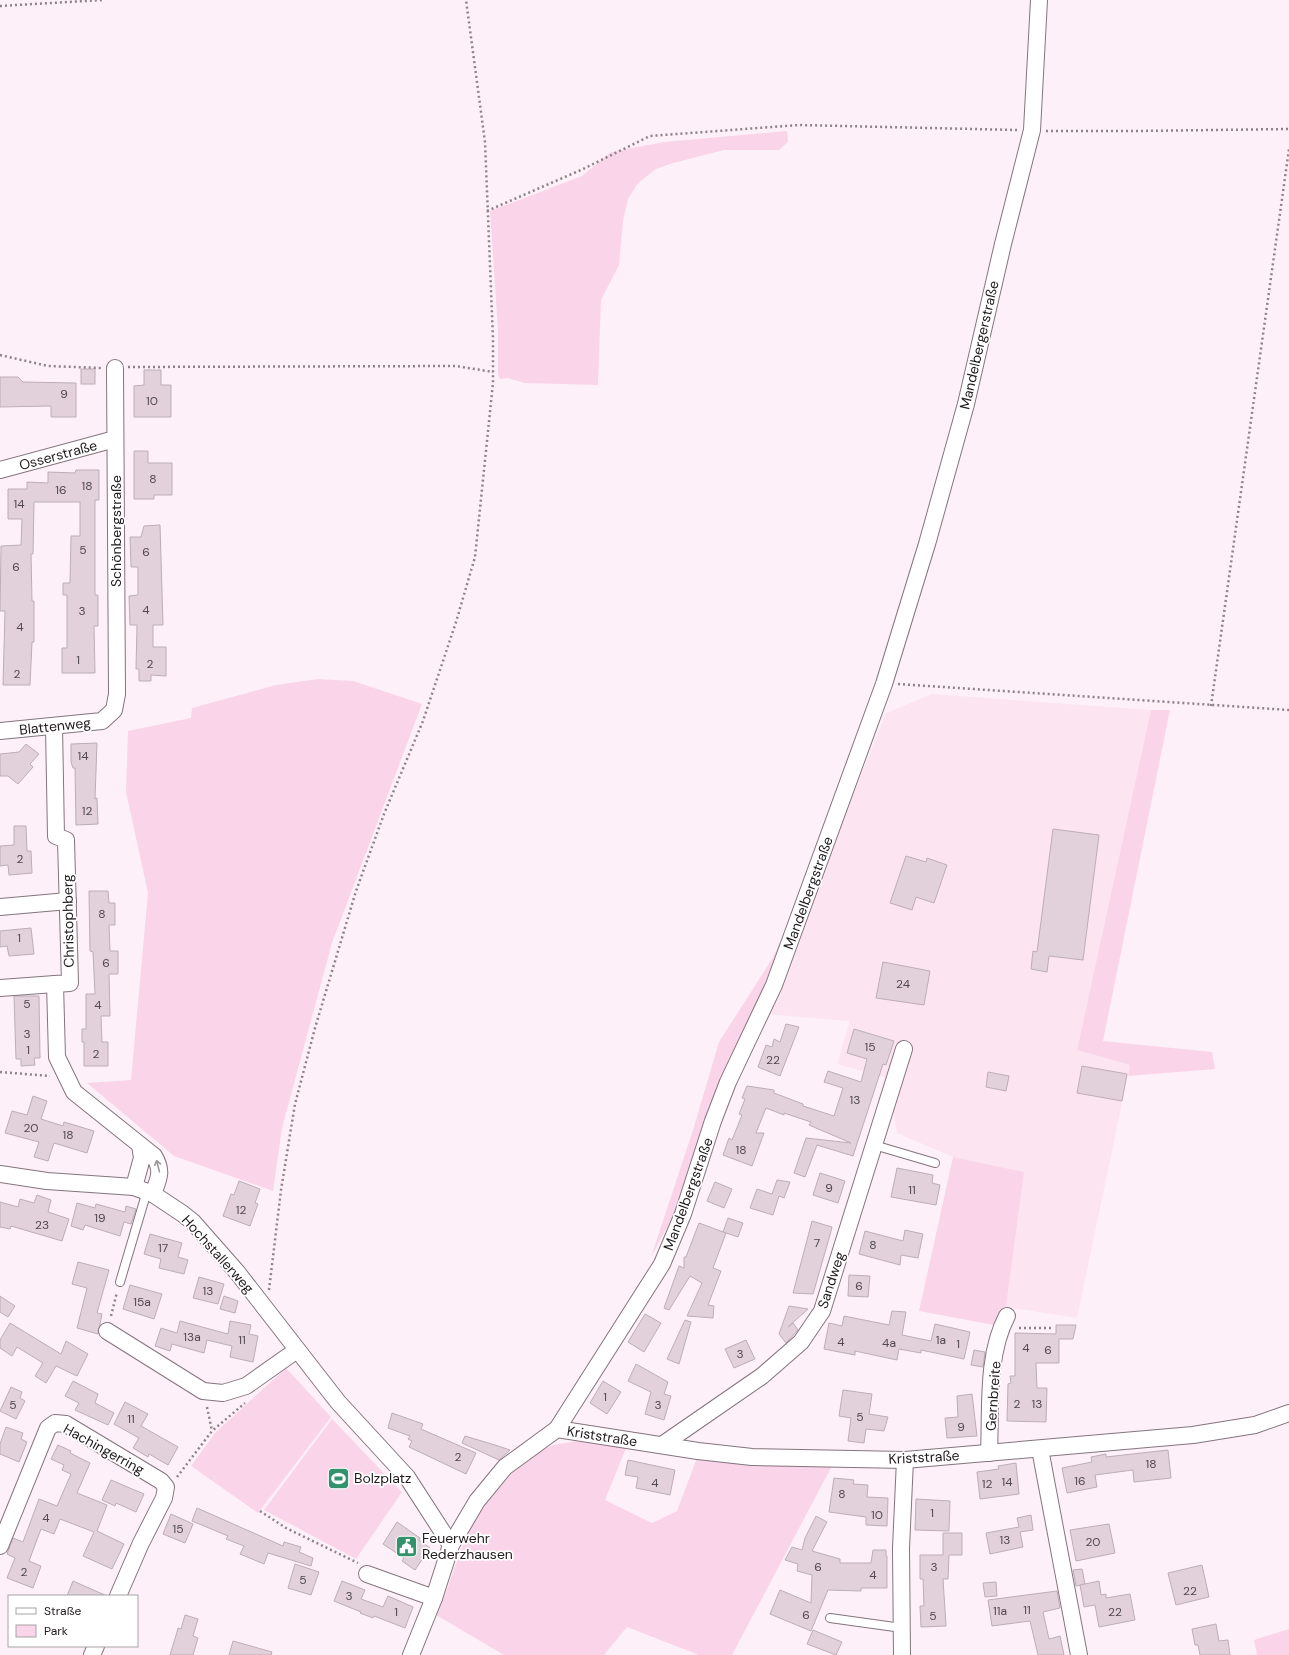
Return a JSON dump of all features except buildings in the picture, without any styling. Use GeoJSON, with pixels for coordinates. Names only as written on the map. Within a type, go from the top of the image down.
{"type":"FeatureCollection","features":[{"type":"Feature","properties":{"kind":"street","name":"Mandelbergerstraße"},"geometry":{"type":"LineString","coordinates":[[884,684],[927,544],[966,404],[1003,244],[1032,130],[1039,0]]}},
{"type":"Feature","properties":{"kind":"street","name":"Schönbergstraße"},"geometry":{"type":"LineString","coordinates":[[115,368],[117,694]]}},
{"type":"Feature","properties":{"kind":"street","name":"Osserstraße"},"geometry":{"type":"LineString","coordinates":[[0,470],[115,440]]}},
{"type":"Feature","properties":{"kind":"street","name":"Mandelbergstraße"},"geometry":{"type":"LineString","coordinates":[[411,1655],[434,1598],[451,1545],[477,1501],[506,1467],[558,1428],[662,1264],[683,1214],[713,1121],[728,1082],[774,985],[884,684]]}},
{"type":"Feature","properties":{"kind":"street","name":"Blattenweg"},"geometry":{"type":"LineString","coordinates":[[0,731],[54,727],[102,721],[114,710],[117,694]]}},
{"type":"Feature","properties":{"kind":"street","name":"Christophberg"},"geometry":{"type":"LineString","coordinates":[[54,727],[56,836],[66,840],[70,983],[55,984],[57,1057],[74,1092],[140,1145],[145,1190]]}},
{"type":"Feature","properties":{"kind":"street"},"geometry":{"type":"LineString","coordinates":[[0,907],[68,901]]}},
{"type":"Feature","properties":{"kind":"street"},"geometry":{"type":"LineString","coordinates":[[0,988],[55,984]]}},
{"type":"Feature","properties":{"kind":"street","name":"Sandweg"},"geometry":{"type":"LineString","coordinates":[[662,1446],[762,1376],[801,1342],[822,1311],[904,1049]]}},
{"type":"Feature","properties":{"kind":"street"},"geometry":{"type":"LineString","coordinates":[[0,1174],[47,1182],[145,1190]]}},
{"type":"Feature","properties":{"kind":"street","name":"Hochstallerweg"},"geometry":{"type":"LineString","coordinates":[[145,1190],[193,1222],[237,1272],[296,1350],[338,1402],[407,1476],[451,1545]]}},
{"type":"Feature","properties":{"kind":"street","name":"Gernbreite"},"geometry":{"type":"LineString","coordinates":[[989,1453],[992,1374],[1004,1322]]}},
{"type":"Feature","properties":{"kind":"street"},"geometry":{"type":"LineString","coordinates":[[107,1331],[203,1391],[223,1393],[246,1386],[296,1350]]}},
{"type":"Feature","properties":{"kind":"street","name":"Kriststraße"},"geometry":{"type":"LineString","coordinates":[[558,1428],[662,1446],[752,1456],[905,1460],[1204,1434],[1255,1425],[1289,1413]]}},
{"type":"Feature","properties":{"kind":"street","name":"Hachingerring"},"geometry":{"type":"LineString","coordinates":[[1,1537],[48,1428],[55,1423],[66,1424],[161,1481],[166,1487]]}},
{"type":"Feature","properties":{"kind":"street"},"geometry":{"type":"LineString","coordinates":[[1040,1449],[1079,1655]]}},
{"type":"Feature","properties":{"kind":"street"},"geometry":{"type":"LineString","coordinates":[[902,1655],[901,1548],[905,1460]]}},
{"type":"Feature","properties":{"kind":"street"},"geometry":{"type":"LineString","coordinates":[[118,1595],[141,1543],[164,1498],[166,1487]]}},
{"type":"Feature","properties":{"kind":"street"},"geometry":{"type":"LineString","coordinates":[[367,1574],[434,1598]]}},
{"type":"Feature","properties":{"kind":"lane"},"geometry":{"type":"LineString","coordinates":[[874,1144],[935,1163]]}},
{"type":"Feature","properties":{"kind":"lane"},"geometry":{"type":"LineString","coordinates":[[120,1282],[145,1190]]}},
{"type":"Feature","properties":{"kind":"lane"},"geometry":{"type":"LineString","coordinates":[[830,1618],[902,1628]]}},
{"type":"Feature","properties":{"kind":"path"},"geometry":{"type":"LineString","coordinates":[[0,6],[102,0]]}},
{"type":"Feature","properties":{"kind":"path"},"geometry":{"type":"LineString","coordinates":[[264,1308],[271,1286],[281,1190],[295,1104],[315,1028],[356,891],[384,814],[423,721],[456,622],[475,558],[486,470],[493,372],[488,211],[484,142],[466,0]]}},
{"type":"Feature","properties":{"kind":"path"},"geometry":{"type":"LineString","coordinates":[[488,211],[581,170],[650,136],[799,125],[1138,132],[1289,129]]}},
{"type":"Feature","properties":{"kind":"path"},"geometry":{"type":"LineString","coordinates":[[1212,706],[1289,149]]}},
{"type":"Feature","properties":{"kind":"path"},"geometry":{"type":"LineString","coordinates":[[0,354],[48,366],[115,368],[456,366],[493,372]]}},
{"type":"Feature","properties":{"kind":"path"},"geometry":{"type":"LineString","coordinates":[[884,684],[1289,710]]}},
{"type":"Feature","properties":{"kind":"path"},"geometry":{"type":"LineString","coordinates":[[0,1072],[46,1077],[64,1074]]}},
{"type":"Feature","properties":{"kind":"path"},"geometry":{"type":"LineString","coordinates":[[107,1331],[120,1282]]}},
{"type":"Feature","properties":{"kind":"path"},"geometry":{"type":"LineString","coordinates":[[1004,1322],[1052,1328]]}},
{"type":"Feature","properties":{"kind":"path"},"geometry":{"type":"LineString","coordinates":[[203,1391],[212,1431]]}},
{"type":"Feature","properties":{"kind":"path"},"geometry":{"type":"LineString","coordinates":[[166,1487],[173,1482],[191,1456],[212,1431],[248,1400]]}},
{"type":"Feature","properties":{"kind":"path"},"geometry":{"type":"LineString","coordinates":[[260,1511],[286,1528],[361,1564],[367,1574]]}},
{"type":"Feature","properties":{"kind":"shaded area"},"geometry":{"type":"Polygon","coordinates":[[[932,694],[1151,710],[1077,1050],[1130,1065],[1077,1318],[1006,1307],[1024,1172],[953,1157],[897,1133],[887,1078],[837,1064],[850,1021],[765,1014],[886,713],[932,694]]]}},
{"type":"Feature","properties":{"kind":"green space"},"geometry":{"type":"Polygon","coordinates":[[[787,131],[788,142],[779,150],[724,150],[673,163],[656,169],[638,183],[628,199],[623,221],[619,265],[601,300],[598,385],[524,383],[508,378],[500,379],[498,374],[498,331],[490,211],[582,176],[611,152],[664,142],[787,131]]]}},
{"type":"Feature","properties":{"kind":"green space"},"geometry":{"type":"Polygon","coordinates":[[[318,679],[353,681],[422,704],[332,943],[282,1128],[273,1191],[174,1156],[87,1083],[131,1080],[148,893],[126,792],[128,731],[191,718],[192,708],[276,685],[318,679]]]}},
{"type":"Feature","properties":{"kind":"green space"},"geometry":{"type":"Polygon","coordinates":[[[1151,710],[1170,710],[1103,1041],[1212,1052],[1215,1069],[1128,1076],[1130,1065],[1077,1050],[1151,710]]]}},
{"type":"Feature","properties":{"kind":"green space"},"geometry":{"type":"Polygon","coordinates":[[[796,910],[769,977],[725,1068],[708,1109],[678,1207],[651,1257],[693,1130],[719,1042],[772,959],[796,910]]]}},
{"type":"Feature","properties":{"kind":"green space"},"geometry":{"type":"Polygon","coordinates":[[[953,1157],[1024,1172],[1006,1307],[994,1325],[919,1311],[953,1157]]]}},
{"type":"Feature","properties":{"kind":"green space"},"geometry":{"type":"Polygon","coordinates":[[[286,1368],[331,1417],[258,1513],[191,1466],[215,1433],[286,1368]]]}},
{"type":"Feature","properties":{"kind":"green space","name":"Bolzplatz"},"geometry":{"type":"Polygon","coordinates":[[[332,1419],[402,1492],[356,1559],[264,1510],[332,1419]]]}},
{"type":"Feature","properties":{"kind":"green space"},"geometry":{"type":"Polygon","coordinates":[[[575,1441],[626,1448],[605,1500],[652,1523],[677,1511],[697,1458],[833,1464],[732,1655],[699,1655],[627,1627],[604,1655],[504,1655],[436,1615],[471,1528],[500,1486],[525,1462],[538,1453],[554,1445],[575,1441]]]}},
{"type":"Feature","properties":{"kind":"green space"},"geometry":{"type":"Polygon","coordinates":[[[1289,1629],[1289,1655],[1257,1655],[1254,1640],[1289,1629]]]}},
{"type":"Feature","properties":{"kind":"place","name":"Bolzplatz"},"geometry":{"type":"Point","coordinates":[339,1478]}},
{"type":"Feature","properties":{"kind":"place","name":"Feuerwehr Rederzhausen"},"geometry":{"type":"Point","coordinates":[406,1546]}}]}
